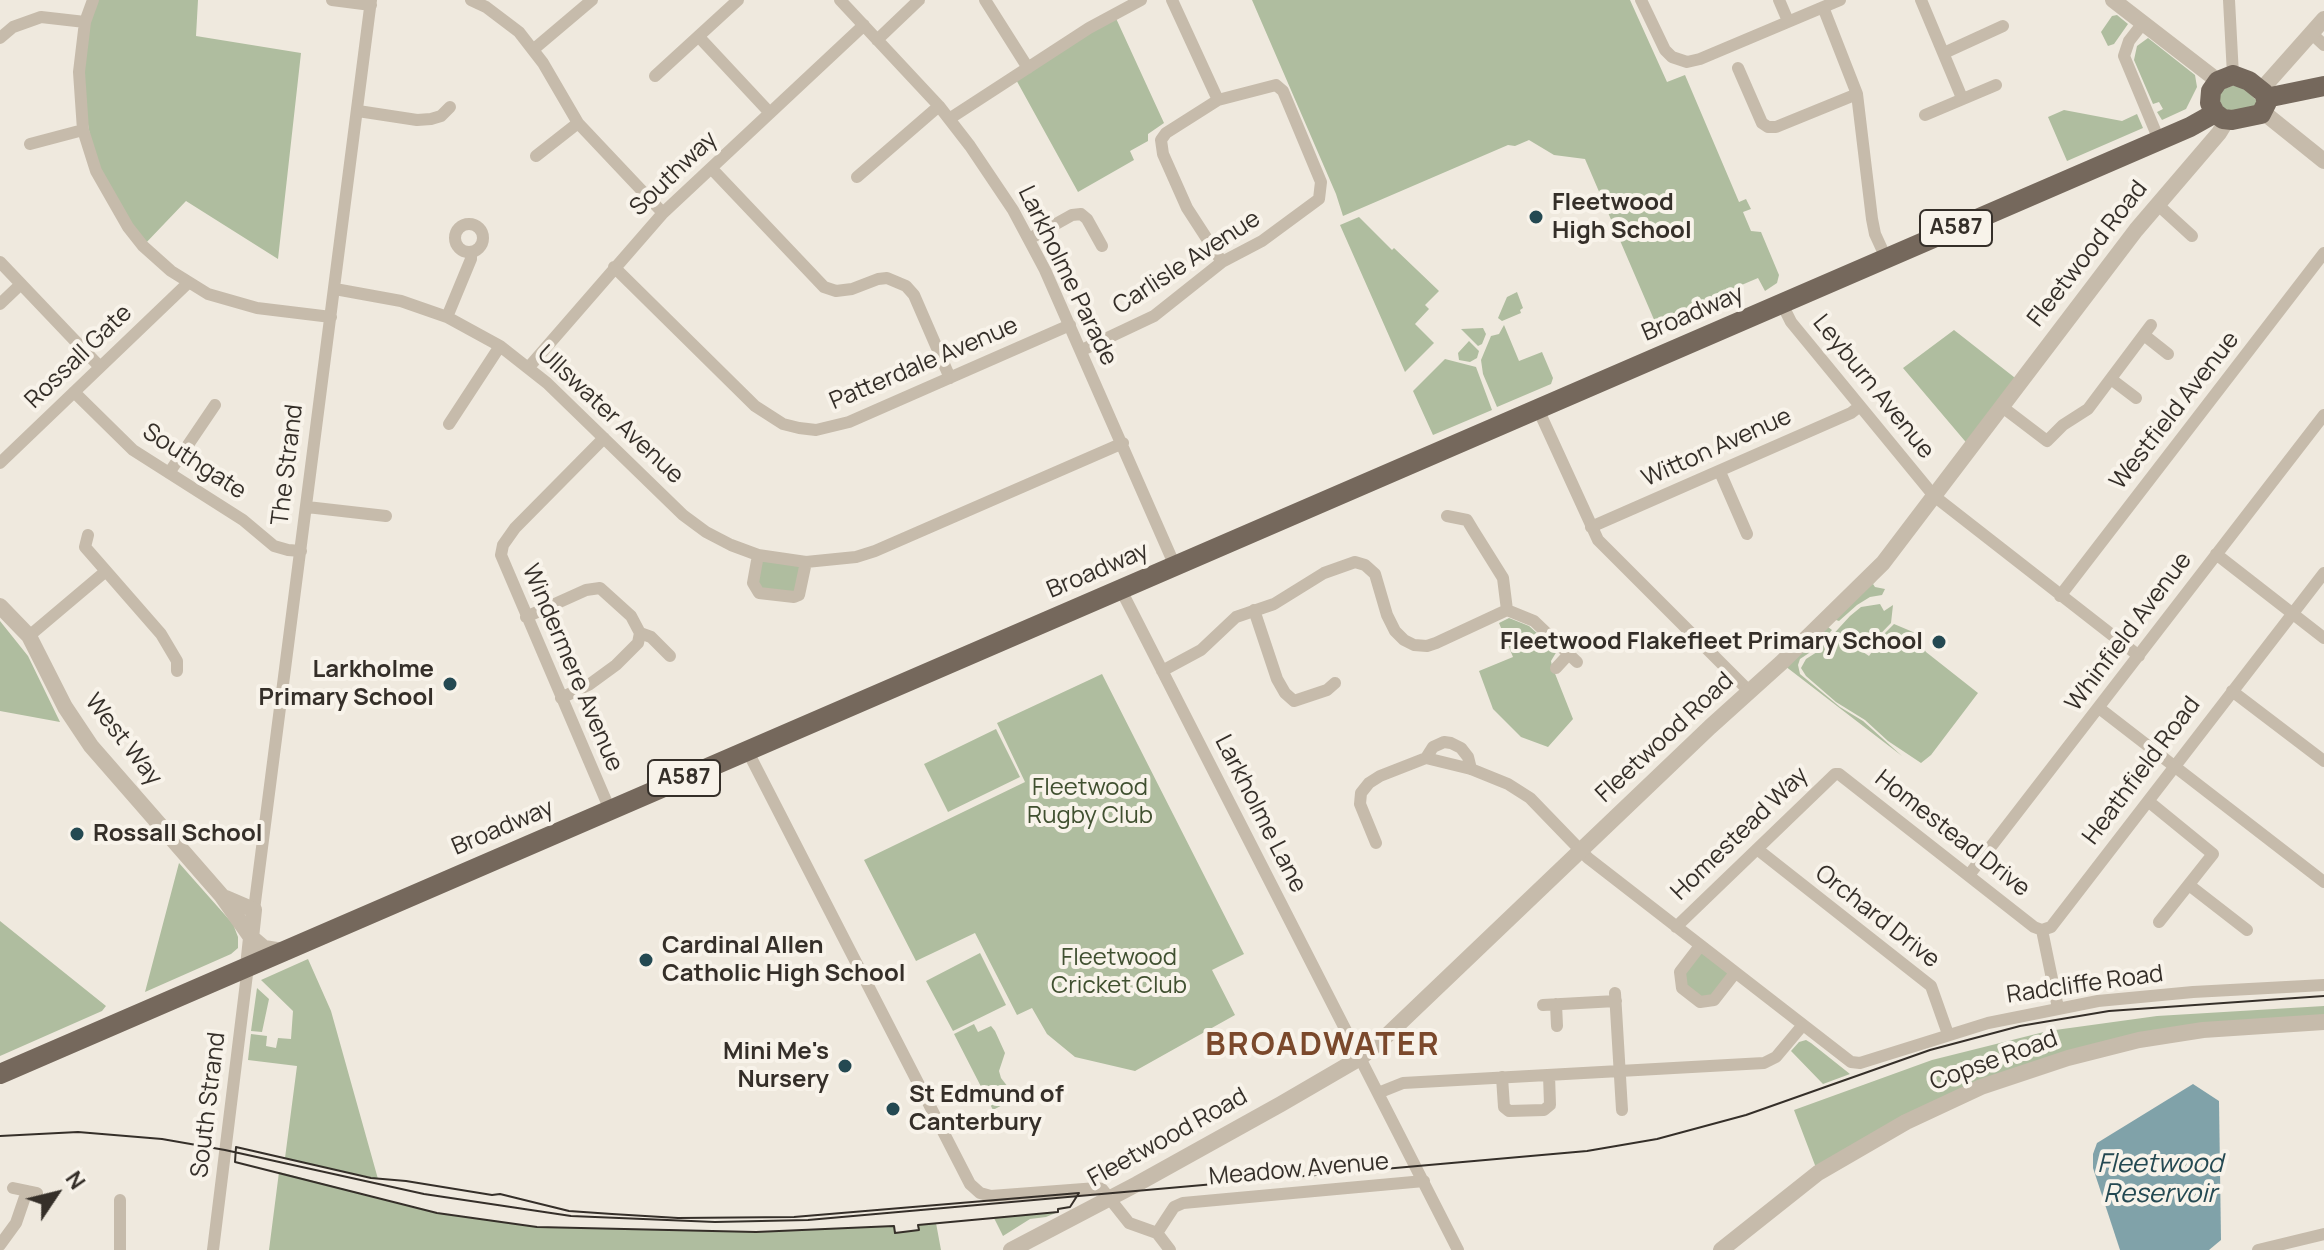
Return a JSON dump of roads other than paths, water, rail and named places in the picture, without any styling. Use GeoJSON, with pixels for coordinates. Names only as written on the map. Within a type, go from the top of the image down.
{"type":"FeatureCollection","features":[{"type":"Feature","properties":{"kind":"main road"},"geometry":{"type":"LineString","coordinates":[[2221,117],[2210,98],[2225,78],[2243,77],[2263,100]]}},
{"type":"Feature","properties":{"kind":"main road","name":"A587"},"geometry":{"type":"LineString","coordinates":[[2221,117],[2251,118],[2263,100],[2324,86]]}},
{"type":"Feature","properties":{"kind":"main road","name":"Broadway"},"geometry":{"type":"LineString","coordinates":[[0,1074],[2159,140],[2221,117]]}},
{"type":"Feature","properties":{"kind":"street"},"geometry":{"type":"LineString","coordinates":[[93,0],[85,22],[79,72],[83,130],[96,171],[128,227],[155,258],[208,294],[242,305],[331,317]]}},
{"type":"Feature","properties":{"kind":"street"},"geometry":{"type":"LineString","coordinates":[[332,0],[371,2]]}},
{"type":"Feature","properties":{"kind":"street"},"geometry":{"type":"LineString","coordinates":[[471,0],[504,19],[534,49],[578,123],[663,213]]}},
{"type":"Feature","properties":{"kind":"street"},"geometry":{"type":"LineString","coordinates":[[534,49],[592,0]]}},
{"type":"Feature","properties":{"kind":"street"},"geometry":{"type":"LineString","coordinates":[[655,76],[738,0]]}},
{"type":"Feature","properties":{"kind":"street","name":"Larkholme Parade"},"geometry":{"type":"LineString","coordinates":[[840,0],[939,106],[991,175],[1029,239],[1082,350],[1175,566]]}},
{"type":"Feature","properties":{"kind":"street"},"geometry":{"type":"LineString","coordinates":[[877,40],[919,0]]}},
{"type":"Feature","properties":{"kind":"street"},"geometry":{"type":"LineString","coordinates":[[985,0],[1028,68]]}},
{"type":"Feature","properties":{"kind":"street"},"geometry":{"type":"LineString","coordinates":[[949,119],[1101,21],[1141,0]]}},
{"type":"Feature","properties":{"kind":"street"},"geometry":{"type":"LineString","coordinates":[[1172,0],[1218,100],[1166,133],[1161,140],[1163,154],[1187,208],[1222,262]]}},
{"type":"Feature","properties":{"kind":"street"},"geometry":{"type":"LineString","coordinates":[[1641,0],[1665,50],[1672,57],[1687,62],[1840,0]]}},
{"type":"Feature","properties":{"kind":"street"},"geometry":{"type":"LineString","coordinates":[[1779,0],[1788,21]]}},
{"type":"Feature","properties":{"kind":"street"},"geometry":{"type":"LineString","coordinates":[[1921,0],[1962,98]]}},
{"type":"Feature","properties":{"kind":"street"},"geometry":{"type":"LineString","coordinates":[[2113,0],[2225,78]]}},
{"type":"Feature","properties":{"kind":"street"},"geometry":{"type":"LineString","coordinates":[[2225,78],[2229,0]]}},
{"type":"Feature","properties":{"kind":"street","name":"The Strand"},"geometry":{"type":"LineString","coordinates":[[248,966],[371,2]]}},
{"type":"Feature","properties":{"kind":"street"},"geometry":{"type":"LineString","coordinates":[[1823,7],[1857,94],[1872,219],[1886,258]]}},
{"type":"Feature","properties":{"kind":"street"},"geometry":{"type":"LineString","coordinates":[[0,38],[13,27],[41,17],[85,22]]}},
{"type":"Feature","properties":{"kind":"street"},"geometry":{"type":"LineString","coordinates":[[2324,19],[2263,100],[2324,161]]}},
{"type":"Feature","properties":{"kind":"street"},"geometry":{"type":"LineString","coordinates":[[2143,23],[2129,41],[2124,56],[2159,140]]}},
{"type":"Feature","properties":{"kind":"street","name":"Southway"},"geometry":{"type":"LineString","coordinates":[[529,367],[663,213],[864,25]]}},
{"type":"Feature","properties":{"kind":"street"},"geometry":{"type":"LineString","coordinates":[[1944,53],[2003,26]]}},
{"type":"Feature","properties":{"kind":"street"},"geometry":{"type":"LineString","coordinates":[[2311,33],[2324,45]]}},
{"type":"Feature","properties":{"kind":"street"},"geometry":{"type":"LineString","coordinates":[[699,37],[770,113]]}},
{"type":"Feature","properties":{"kind":"street"},"geometry":{"type":"LineString","coordinates":[[1738,68],[1762,123],[1768,127],[1776,127],[1857,94]]}},
{"type":"Feature","properties":{"kind":"street","name":"Carlisle Avenue"},"geometry":{"type":"LineString","coordinates":[[1082,350],[1154,316],[1222,262],[1262,241],[1312,206],[1322,192],[1321,182],[1283,91],[1276,85],[1218,100]]}},
{"type":"Feature","properties":{"kind":"street"},"geometry":{"type":"LineString","coordinates":[[1925,115],[1996,85]]}},
{"type":"Feature","properties":{"kind":"street"},"geometry":{"type":"LineString","coordinates":[[857,177],[939,106]]}},
{"type":"Feature","properties":{"kind":"street"},"geometry":{"type":"LineString","coordinates":[[358,111],[417,120],[441,116],[450,107]]}},
{"type":"Feature","properties":{"kind":"street","name":"Fleetwood Road"},"geometry":{"type":"LineString","coordinates":[[1011,1250],[1360,1058],[1781,663],[1883,563],[2157,204],[2219,133],[2221,117]]}},
{"type":"Feature","properties":{"kind":"street"},"geometry":{"type":"LineString","coordinates":[[536,156],[578,123]]}},
{"type":"Feature","properties":{"kind":"street"},"geometry":{"type":"LineString","coordinates":[[30,144],[83,130]]}},
{"type":"Feature","properties":{"kind":"street"},"geometry":{"type":"LineString","coordinates":[[711,168],[824,287],[836,291],[852,289],[887,278],[906,286],[914,295],[950,378]]}},
{"type":"Feature","properties":{"kind":"street"},"geometry":{"type":"LineString","coordinates":[[2157,204],[2192,236]]}},
{"type":"Feature","properties":{"kind":"street"},"geometry":{"type":"LineString","coordinates":[[1029,239],[1072,215],[1081,214],[1102,246]]}},
{"type":"Feature","properties":{"kind":"street"},"geometry":{"type":"LineString","coordinates":[[447,317],[471,259],[471,252]]}},
{"type":"Feature","properties":{"kind":"street","name":"Westfield Avenue"},"geometry":{"type":"LineString","coordinates":[[2060,596],[2324,253]]}},
{"type":"Feature","properties":{"kind":"street"},"geometry":{"type":"LineString","coordinates":[[0,262],[100,367]]}},
{"type":"Feature","properties":{"kind":"street","name":"Patterdale Avenue"},"geometry":{"type":"LineString","coordinates":[[614,267],[755,406],[783,424],[816,430],[832,427],[1070,325]]}},
{"type":"Feature","properties":{"kind":"street","name":"Rossall Gate"},"geometry":{"type":"LineString","coordinates":[[0,463],[188,283]]}},
{"type":"Feature","properties":{"kind":"street"},"geometry":{"type":"LineString","coordinates":[[0,304],[21,284]]}},
{"type":"Feature","properties":{"kind":"street","name":"Ullswater Avenue"},"geometry":{"type":"LineString","coordinates":[[335,289],[401,301],[447,317],[500,346],[529,367],[683,515],[706,532],[758,555],[806,562],[832,561],[875,551],[1123,443]]}},
{"type":"Feature","properties":{"kind":"street","name":"Leyburn Avenue"},"geometry":{"type":"LineString","coordinates":[[1782,304],[1791,322],[1934,496],[2139,656]]}},
{"type":"Feature","properties":{"kind":"street"},"geometry":{"type":"LineString","coordinates":[[2001,406],[2047,441],[2063,425],[2088,409],[2148,330],[2168,354]]}},
{"type":"Feature","properties":{"kind":"street"},"geometry":{"type":"LineString","coordinates":[[449,424],[500,346]]}},
{"type":"Feature","properties":{"kind":"street"},"geometry":{"type":"LineString","coordinates":[[2111,379],[2136,398]]}},
{"type":"Feature","properties":{"kind":"street","name":"Southgate"},"geometry":{"type":"LineString","coordinates":[[74,392],[123,442],[243,520],[274,546],[301,551]]}},
{"type":"Feature","properties":{"kind":"street"},"geometry":{"type":"LineString","coordinates":[[169,473],[215,405]]}},
{"type":"Feature","properties":{"kind":"street","name":"Witton Avenue"},"geometry":{"type":"LineString","coordinates":[[1591,527],[1720,472],[1851,413],[1860,406]]}},
{"type":"Feature","properties":{"kind":"street"},"geometry":{"type":"LineString","coordinates":[[1538,409],[1598,540],[1749,691]]}},
{"type":"Feature","properties":{"kind":"street","name":"Whinfield Avenue"},"geometry":{"type":"LineString","coordinates":[[1969,875],[2324,415]]}},
{"type":"Feature","properties":{"kind":"street","name":"Windermere Avenue"},"geometry":{"type":"LineString","coordinates":[[604,438],[515,528],[503,545],[501,555],[610,810]]}},
{"type":"Feature","properties":{"kind":"street"},"geometry":{"type":"LineString","coordinates":[[1720,472],[1747,534]]}},
{"type":"Feature","properties":{"kind":"street"},"geometry":{"type":"LineString","coordinates":[[307,507],[386,516]]}},
{"type":"Feature","properties":{"kind":"street"},"geometry":{"type":"LineString","coordinates":[[1447,516],[1470,515],[1503,578],[1507,610]]}},
{"type":"Feature","properties":{"kind":"street"},"geometry":{"type":"LineString","coordinates":[[88,535],[85,547],[161,634],[177,661],[177,671]]}},
{"type":"Feature","properties":{"kind":"street"},"geometry":{"type":"LineString","coordinates":[[2216,554],[2324,638]]}},
{"type":"Feature","properties":{"kind":"street"},"geometry":{"type":"LineString","coordinates":[[758,555],[753,583],[759,593],[799,595],[806,562]]}},
{"type":"Feature","properties":{"kind":"street"},"geometry":{"type":"LineString","coordinates":[[1162,671],[1201,650],[1236,617],[1288,596],[1324,573],[1355,562],[1365,565],[1375,574],[1387,615],[1404,640],[1427,646],[1507,610],[1534,621],[1548,631],[1573,658],[1556,668]]}},
{"type":"Feature","properties":{"kind":"street"},"geometry":{"type":"LineString","coordinates":[[29,636],[106,571]]}},
{"type":"Feature","properties":{"kind":"street","name":"Heathfield Road"},"geometry":{"type":"LineString","coordinates":[[2042,930],[2051,927],[2324,573]]}},
{"type":"Feature","properties":{"kind":"street"},"geometry":{"type":"LineString","coordinates":[[526,617],[586,590],[600,588],[631,616],[640,633],[638,643],[616,665],[590,684],[561,698]]}},
{"type":"Feature","properties":{"kind":"street","name":"Larkholme Lane"},"geometry":{"type":"LineString","coordinates":[[1121,590],[1458,1250]]}},
{"type":"Feature","properties":{"kind":"street","name":"West Way"},"geometry":{"type":"LineString","coordinates":[[0,606],[29,636],[76,726],[221,895],[250,936]]}},
{"type":"Feature","properties":{"kind":"street"},"geometry":{"type":"LineString","coordinates":[[1254,610],[1277,679],[1285,693],[1294,701],[1327,690],[1335,683]]}},
{"type":"Feature","properties":{"kind":"street"},"geometry":{"type":"LineString","coordinates":[[640,633],[651,637],[670,656]]}},
{"type":"Feature","properties":{"kind":"street"},"geometry":{"type":"LineString","coordinates":[[2232,691],[2324,761]]}},
{"type":"Feature","properties":{"kind":"street"},"geometry":{"type":"LineString","coordinates":[[2099,708],[2324,882]]}},
{"type":"Feature","properties":{"kind":"street"},"geometry":{"type":"LineString","coordinates":[[1426,758],[1433,747],[1444,742],[1451,743],[1461,748],[1468,757],[1471,769]]}},
{"type":"Feature","properties":{"kind":"street"},"geometry":{"type":"LineString","coordinates":[[747,750],[975,1190],[991,1196],[1097,1188],[1129,1223],[1157,1233],[1170,1250]]}},
{"type":"Feature","properties":{"kind":"street"},"geometry":{"type":"LineString","coordinates":[[1376,843],[1360,804],[1361,793],[1380,776],[1426,758],[1471,769],[1519,789],[1579,850],[1802,1026],[1776,1057],[1764,1063],[1403,1083],[1378,1093]]}},
{"type":"Feature","properties":{"kind":"street","name":"Homestead Drive"},"geometry":{"type":"LineString","coordinates":[[1835,774],[1839,774],[2034,927],[2042,930]]}},
{"type":"Feature","properties":{"kind":"street","name":"Homestead Way"},"geometry":{"type":"LineString","coordinates":[[1676,927],[1835,774]]}},
{"type":"Feature","properties":{"kind":"street"},"geometry":{"type":"LineString","coordinates":[[2148,801],[2213,854],[2159,922]]}},
{"type":"Feature","properties":{"kind":"street","name":"Orchard Drive"},"geometry":{"type":"LineString","coordinates":[[1757,849],[1931,986],[1948,1034]]}},
{"type":"Feature","properties":{"kind":"street"},"geometry":{"type":"LineString","coordinates":[[2189,885],[2247,930]]}},
{"type":"Feature","properties":{"kind":"street","name":"West Way"},"geometry":{"type":"LineString","coordinates":[[221,895],[237,905],[254,910]]}},
{"type":"Feature","properties":{"kind":"street"},"geometry":{"type":"LineString","coordinates":[[2042,930],[2058,1008]]}},
{"type":"Feature","properties":{"kind":"street"},"geometry":{"type":"LineString","coordinates":[[250,936],[264,948],[283,951]]}},
{"type":"Feature","properties":{"kind":"street"},"geometry":{"type":"LineString","coordinates":[[1700,946],[1680,972],[1682,988],[1700,1002],[1714,1000],[1735,973]]}},
{"type":"Feature","properties":{"kind":"street","name":"South Strand"},"geometry":{"type":"LineString","coordinates":[[213,1250],[248,966]]}},
{"type":"Feature","properties":{"kind":"street","name":"Radcliffe Road"},"geometry":{"type":"LineString","coordinates":[[1802,1026],[1845,1060],[1860,1063],[1948,1034],[2058,1008],[2166,994],[2324,985]]}},
{"type":"Feature","properties":{"kind":"street"},"geometry":{"type":"LineString","coordinates":[[1557,1026],[1550,1004],[1615,997],[1622,1110]]}},
{"type":"Feature","properties":{"kind":"street","name":"Copse Road"},"geometry":{"type":"LineString","coordinates":[[1721,1250],[1818,1173],[1906,1122],[1981,1087],[2057,1061],[2139,1040],[2203,1030],[2324,1022]]}},
{"type":"Feature","properties":{"kind":"street"},"geometry":{"type":"LineString","coordinates":[[1502,1077],[1504,1107],[1509,1111],[1544,1110],[1550,1105],[1549,1075]]}},
{"type":"Feature","properties":{"kind":"street","name":"Meadow Avenue"},"geometry":{"type":"LineString","coordinates":[[1157,1233],[1178,1204],[1424,1181]]}},
{"type":"Feature","properties":{"kind":"street"},"geometry":{"type":"LineString","coordinates":[[0,1245],[32,1192],[13,1188]]}},
{"type":"Feature","properties":{"kind":"street"},"geometry":{"type":"LineString","coordinates":[[120,1200],[120,1250]]}},
{"type":"Feature","properties":{"kind":"street"},"geometry":{"type":"LineString","coordinates":[[2258,1250],[2324,1234]]}},
{"type":"Feature","properties":{"kind":"water","name":"Fleetwood Reservoir"},"geometry":{"type":"Polygon","coordinates":[[[2193,1084],[2219,1101],[2221,1240],[2209,1250],[2120,1250],[2093,1168],[2097,1143],[2193,1084]]]}},
{"type":"Feature","properties":{"kind":"tram line"},"geometry":{"type":"LineString","coordinates":[[0,1136],[78,1132],[162,1139],[424,1194],[571,1216],[715,1222],[808,1220],[1587,1151],[1657,1139],[1746,1115],[1930,1050],[2020,1026],[2109,1011],[2324,996]]}},
{"type":"Feature","properties":{"kind":"tram line"},"geometry":{"type":"LineString","coordinates":[[236,1147],[371,1178],[500,1194],[569,1211],[678,1218],[794,1217],[1079,1193],[1070,1207],[1058,1209],[1058,1212],[918,1225],[919,1230],[895,1233],[894,1226],[756,1232],[537,1227],[437,1213],[235,1162],[236,1147]]}},
{"type":"Feature","properties":{"kind":"place","name":"Fleetwood High School"},"geometry":{"type":"Point","coordinates":[1536,217]}},
{"type":"Feature","properties":{"kind":"place","name":"Fleetwood Flakefleet Primary School"},"geometry":{"type":"Point","coordinates":[1939,642]}},
{"type":"Feature","properties":{"kind":"place","name":"Larkholme Primary School"},"geometry":{"type":"Point","coordinates":[450,684]}},
{"type":"Feature","properties":{"kind":"place","name":"Rossall School"},"geometry":{"type":"Point","coordinates":[77,834]}},
{"type":"Feature","properties":{"kind":"place","name":"Cardinal Allen Catholic High School"},"geometry":{"type":"Point","coordinates":[646,960]}},
{"type":"Feature","properties":{"kind":"place","name":"Mini Me's Nursery"},"geometry":{"type":"Point","coordinates":[845,1066]}},
{"type":"Feature","properties":{"kind":"place","name":"St Edmund of Canterbury"},"geometry":{"type":"Point","coordinates":[893,1109]}},
{"type":"Feature","properties":{"kind":"district","name":"BROADWATER"},"geometry":{"type":"Point","coordinates":[1323,1046]}},
{"type":"Feature","properties":{"kind":"park label","name":"Fleetwood Rugby Club"},"geometry":{"type":"Point","coordinates":[1090,802]}},
{"type":"Feature","properties":{"kind":"park label","name":"Fleetwood Cricket Club"},"geometry":{"type":"Point","coordinates":[1119,972]}}]}
